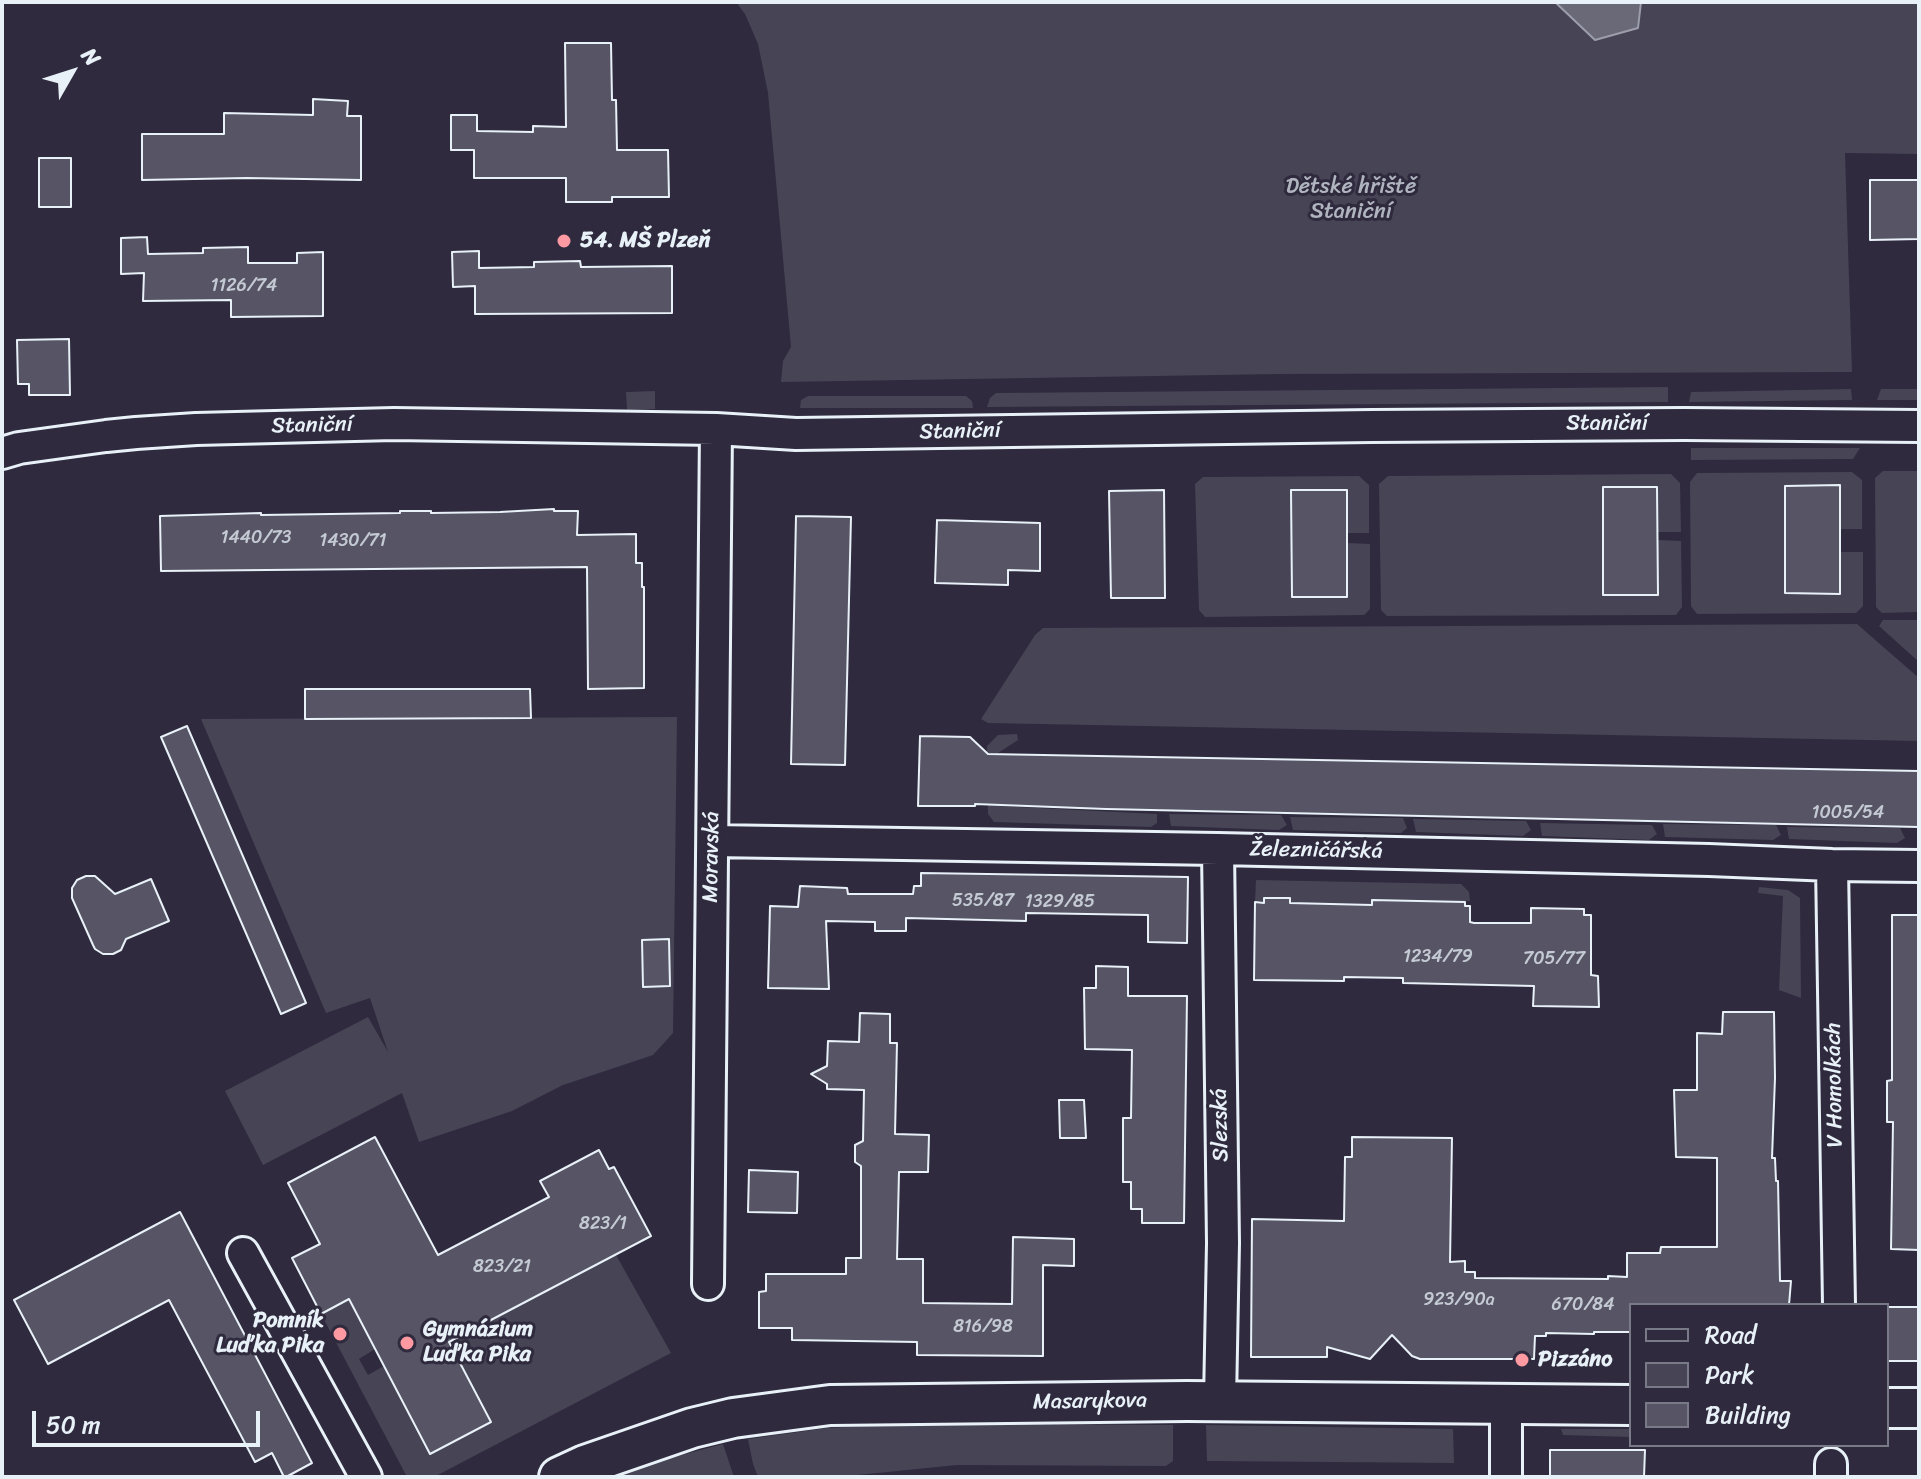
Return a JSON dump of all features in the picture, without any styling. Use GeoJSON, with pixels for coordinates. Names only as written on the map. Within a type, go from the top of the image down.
{"type":"FeatureCollection","features":[{"type":"Feature","properties":{"kind":"street","name":"Staniční"},"geometry":{"type":"LineString","coordinates":[[2,453],[106,436],[196,429],[394,424],[716,429],[796,434],[1388,426],[1919,426]]}},
{"type":"Feature","properties":{"kind":"street","name":"Moravská"},"geometry":{"type":"LineString","coordinates":[[708,1284],[716,429]]}},
{"type":"Feature","properties":{"kind":"street","name":"Železničářská"},"geometry":{"type":"LineString","coordinates":[[713,841],[1218,849],[1919,866]]}},
{"type":"Feature","properties":{"kind":"street","name":"Slezská"},"geometry":{"type":"LineString","coordinates":[[1218,849],[1223,1243],[1220,1401]]}},
{"type":"Feature","properties":{"kind":"street","name":"V Homolkách"},"geometry":{"type":"LineString","coordinates":[[1832,865],[1839,1303]]}},
{"type":"Feature","properties":{"kind":"street"},"geometry":{"type":"LineString","coordinates":[[243,1253],[366,1477]]}},
{"type":"Feature","properties":{"kind":"street","name":"Masarykova"},"geometry":{"type":"LineString","coordinates":[[559,1477],[692,1428],[733,1418],[830,1405],[1220,1401],[1629,1405]]}},
{"type":"Feature","properties":{"kind":"street"},"geometry":{"type":"LineString","coordinates":[[1506,1404],[1506,1477]]}},
{"type":"Feature","properties":{"kind":"street"},"geometry":{"type":"LineString","coordinates":[[1889,1408],[1919,1408]]}},
{"type":"Feature","properties":{"kind":"green space","name":"Dětské hřiště Staniční"},"geometry":{"type":"Polygon","coordinates":[[[736,2],[1555,2],[1595,40],[1638,28],[1641,2],[1919,2],[1919,154],[1845,153],[1852,372],[1280,374],[781,382],[783,361],[791,347],[768,93],[758,44],[745,14],[736,2]]]}},
{"type":"Feature","properties":{"kind":"green space"},"geometry":{"type":"Polygon","coordinates":[[[1668,387],[1668,402],[987,407],[996,393],[1668,387]]]}},
{"type":"Feature","properties":{"kind":"green space"},"geometry":{"type":"Polygon","coordinates":[[[1851,389],[1852,400],[1689,402],[1691,392],[1851,389]]]}},
{"type":"Feature","properties":{"kind":"green space"},"geometry":{"type":"Polygon","coordinates":[[[1881,389],[1919,389],[1919,400],[1877,400],[1881,389]]]}},
{"type":"Feature","properties":{"kind":"green space"},"geometry":{"type":"Polygon","coordinates":[[[655,391],[655,409],[627,410],[626,392],[655,391]]]}},
{"type":"Feature","properties":{"kind":"green space"},"geometry":{"type":"Polygon","coordinates":[[[808,396],[966,396],[972,401],[973,408],[800,408],[801,400],[808,396]]]}},
{"type":"Feature","properties":{"kind":"green space"},"geometry":{"type":"Polygon","coordinates":[[[1691,448],[1860,448],[1853,459],[1691,460],[1691,448]]]}},
{"type":"Feature","properties":{"kind":"green space"},"geometry":{"type":"Polygon","coordinates":[[[1883,471],[1919,471],[1919,612],[1882,613],[1876,607],[1875,478],[1883,471]]]}},
{"type":"Feature","properties":{"kind":"green space"},"geometry":{"type":"Polygon","coordinates":[[[1852,472],[1862,480],[1862,529],[1840,529],[1840,485],[1785,486],[1785,593],[1840,593],[1840,552],[1863,552],[1863,606],[1856,613],[1697,614],[1691,606],[1690,482],[1697,473],[1852,472]]]}},
{"type":"Feature","properties":{"kind":"green space"},"geometry":{"type":"Polygon","coordinates":[[[1671,474],[1680,483],[1681,532],[1658,532],[1657,487],[1603,488],[1603,595],[1658,595],[1658,540],[1681,541],[1682,607],[1676,615],[1387,616],[1381,610],[1379,484],[1388,476],[1671,474]]]}},
{"type":"Feature","properties":{"kind":"green space"},"geometry":{"type":"Polygon","coordinates":[[[1359,476],[1369,485],[1369,533],[1347,533],[1346,490],[1292,490],[1292,597],[1347,596],[1347,543],[1370,544],[1370,609],[1364,615],[1205,617],[1199,610],[1195,484],[1203,477],[1359,476]]]}},
{"type":"Feature","properties":{"kind":"green space"},"geometry":{"type":"Polygon","coordinates":[[[1883,620],[1919,620],[1919,662],[1879,626],[1883,620]]]}},
{"type":"Feature","properties":{"kind":"green space"},"geometry":{"type":"Polygon","coordinates":[[[1857,624],[1919,678],[1919,741],[988,723],[981,719],[1035,635],[1043,628],[1857,624]]]}},
{"type":"Feature","properties":{"kind":"green space"},"geometry":{"type":"Polygon","coordinates":[[[677,717],[673,1033],[653,1055],[563,1085],[512,1111],[419,1142],[402,1093],[263,1165],[225,1091],[368,1017],[388,1052],[370,998],[326,1013],[201,719],[677,717]]]}},
{"type":"Feature","properties":{"kind":"green space"},"geometry":{"type":"Polygon","coordinates":[[[1017,734],[1018,740],[998,753],[998,806],[1157,814],[1157,823],[1151,827],[994,822],[988,814],[987,746],[998,735],[1017,734]]]}},
{"type":"Feature","properties":{"kind":"green space"},"geometry":{"type":"Polygon","coordinates":[[[1169,814],[1281,815],[1287,825],[1279,830],[1171,826],[1169,814]]]}},
{"type":"Feature","properties":{"kind":"green space"},"geometry":{"type":"Polygon","coordinates":[[[1290,817],[1403,818],[1407,828],[1401,833],[1293,830],[1290,817]]]}},
{"type":"Feature","properties":{"kind":"green space"},"geometry":{"type":"Polygon","coordinates":[[[1413,819],[1526,821],[1531,830],[1523,836],[1416,832],[1413,819]]]}},
{"type":"Feature","properties":{"kind":"green space"},"geometry":{"type":"Polygon","coordinates":[[[1540,823],[1652,825],[1657,834],[1649,840],[1542,836],[1540,823]]]}},
{"type":"Feature","properties":{"kind":"green space"},"geometry":{"type":"Polygon","coordinates":[[[1663,824],[1776,825],[1781,835],[1773,840],[1665,837],[1663,824]]]}},
{"type":"Feature","properties":{"kind":"green space"},"geometry":{"type":"Polygon","coordinates":[[[1787,827],[1900,828],[1905,838],[1897,843],[1789,839],[1787,827]]]}},
{"type":"Feature","properties":{"kind":"green space"},"geometry":{"type":"Polygon","coordinates":[[[1256,880],[1461,884],[1469,892],[1470,901],[1452,902],[1451,906],[1417,901],[1416,906],[1407,901],[1385,900],[1373,900],[1372,905],[1255,902],[1256,880]]]}},
{"type":"Feature","properties":{"kind":"green space"},"geometry":{"type":"Polygon","coordinates":[[[1759,887],[1788,890],[1800,898],[1801,998],[1779,990],[1783,896],[1758,893],[1759,887]]]}},
{"type":"Feature","properties":{"kind":"green space"},"geometry":{"type":"Polygon","coordinates":[[[616,1255],[671,1353],[434,1477],[407,1477],[321,1314],[349,1299],[375,1349],[359,1359],[368,1375],[384,1366],[430,1453],[491,1421],[460,1363],[465,1360],[454,1339],[616,1255]]]}},
{"type":"Feature","properties":{"kind":"green space"},"geometry":{"type":"Polygon","coordinates":[[[919,1423],[1173,1425],[1173,1461],[1166,1466],[957,1465],[838,1477],[758,1477],[748,1439],[827,1428],[919,1423]]]}},
{"type":"Feature","properties":{"kind":"green space"},"geometry":{"type":"Polygon","coordinates":[[[1206,1425],[1453,1429],[1454,1463],[1207,1461],[1206,1425]]]}},
{"type":"Feature","properties":{"kind":"green space"},"geometry":{"type":"Polygon","coordinates":[[[1561,1429],[1629,1429],[1629,1437],[1563,1435],[1561,1429]]]}},
{"type":"Feature","properties":{"kind":"green space"},"geometry":{"type":"Polygon","coordinates":[[[723,1444],[734,1477],[609,1477],[636,1467],[723,1444]]]}},
{"type":"Feature","properties":{"kind":"water"},"geometry":{"type":"Polygon","coordinates":[[[1555,2],[1641,2],[1638,28],[1595,40],[1555,2]]]}},
{"type":"Feature","properties":{"kind":"building"},"geometry":{"type":"Polygon","coordinates":[[[565,43],[611,43],[617,150],[668,150],[669,197],[612,197],[612,202],[566,202],[566,178],[474,178],[474,150],[451,150],[451,115],[477,115],[477,131],[533,132],[533,126],[566,127],[565,43]]]}},
{"type":"Feature","properties":{"kind":"building"},"geometry":{"type":"Polygon","coordinates":[[[313,99],[348,101],[347,116],[361,116],[361,180],[142,180],[142,134],[224,134],[224,113],[313,115],[313,99]]]}},
{"type":"Feature","properties":{"kind":"building"},"geometry":{"type":"Polygon","coordinates":[[[39,158],[71,158],[71,207],[39,207],[39,158]]]}},
{"type":"Feature","properties":{"kind":"building"},"geometry":{"type":"Polygon","coordinates":[[[1870,180],[1919,180],[1919,239],[1870,240],[1870,180]]]}},
{"type":"Feature","properties":{"kind":"building"},"geometry":{"type":"Polygon","coordinates":[[[147,237],[148,254],[203,253],[203,248],[248,247],[248,263],[297,263],[297,253],[323,252],[323,316],[231,317],[231,300],[143,301],[144,273],[121,274],[121,238],[147,237]]]}},
{"type":"Feature","properties":{"kind":"building"},"geometry":{"type":"Polygon","coordinates":[[[479,251],[479,268],[534,267],[534,262],[580,261],[581,267],[672,266],[672,313],[475,314],[475,286],[453,287],[452,252],[479,251]]]}},
{"type":"Feature","properties":{"kind":"building"},"geometry":{"type":"Polygon","coordinates":[[[69,339],[70,395],[29,395],[29,384],[18,384],[17,340],[69,339]]]}},
{"type":"Feature","properties":{"kind":"building"},"geometry":{"type":"Polygon","coordinates":[[[1840,485],[1840,594],[1785,593],[1785,486],[1840,485]]]}},
{"type":"Feature","properties":{"kind":"building"},"geometry":{"type":"Polygon","coordinates":[[[1603,487],[1657,487],[1658,595],[1603,595],[1603,487]]]}},
{"type":"Feature","properties":{"kind":"building"},"geometry":{"type":"Polygon","coordinates":[[[1164,490],[1165,598],[1111,598],[1109,491],[1164,490]]]}},
{"type":"Feature","properties":{"kind":"building"},"geometry":{"type":"Polygon","coordinates":[[[1291,490],[1347,490],[1347,597],[1292,597],[1291,490]]]}},
{"type":"Feature","properties":{"kind":"building"},"geometry":{"type":"Polygon","coordinates":[[[578,511],[577,535],[636,534],[636,563],[642,563],[644,587],[644,688],[588,689],[587,567],[161,571],[160,516],[578,511]]]}},
{"type":"Feature","properties":{"kind":"building"},"geometry":{"type":"Polygon","coordinates":[[[796,516],[851,517],[845,765],[791,764],[796,516]]]}},
{"type":"Feature","properties":{"kind":"building"},"geometry":{"type":"Polygon","coordinates":[[[937,520],[1040,523],[1040,571],[1008,570],[1008,585],[935,583],[937,520]]]}},
{"type":"Feature","properties":{"kind":"building"},"geometry":{"type":"Polygon","coordinates":[[[305,689],[530,689],[531,718],[305,719],[305,689]]]}},
{"type":"Feature","properties":{"kind":"building"},"geometry":{"type":"Polygon","coordinates":[[[187,726],[306,1003],[281,1014],[161,737],[187,726]]]}},
{"type":"Feature","properties":{"kind":"building"},"geometry":{"type":"Polygon","coordinates":[[[920,736],[970,737],[988,754],[1919,771],[1919,827],[975,804],[918,806],[920,736]]]}},
{"type":"Feature","properties":{"kind":"building"},"geometry":{"type":"Polygon","coordinates":[[[921,873],[1188,877],[1187,943],[1148,942],[1148,915],[1026,913],[1026,921],[906,918],[906,931],[875,931],[875,922],[826,921],[829,989],[768,988],[770,906],[798,907],[800,886],[847,888],[848,894],[913,894],[914,886],[921,886],[921,873]]]}},
{"type":"Feature","properties":{"kind":"building"},"geometry":{"type":"Polygon","coordinates":[[[95,876],[115,894],[151,879],[169,921],[126,939],[121,950],[113,954],[103,954],[95,949],[72,898],[72,888],[77,880],[95,876]]]}},
{"type":"Feature","properties":{"kind":"building"},"geometry":{"type":"Polygon","coordinates":[[[1264,898],[1290,898],[1290,903],[1372,905],[1372,900],[1465,902],[1465,906],[1470,906],[1470,922],[1474,923],[1531,923],[1531,908],[1584,909],[1584,915],[1591,915],[1591,975],[1598,976],[1599,1007],[1533,1006],[1534,986],[1403,983],[1403,978],[1254,980],[1255,902],[1264,903],[1264,898]]]}},
{"type":"Feature","properties":{"kind":"building"},"geometry":{"type":"Polygon","coordinates":[[[1892,915],[1919,915],[1919,1250],[1891,1249],[1893,1122],[1887,1122],[1887,1081],[1892,1080],[1892,915]]]}},
{"type":"Feature","properties":{"kind":"building"},"geometry":{"type":"Polygon","coordinates":[[[669,939],[670,986],[643,987],[642,940],[669,939]]]}},
{"type":"Feature","properties":{"kind":"building"},"geometry":{"type":"Polygon","coordinates":[[[1096,966],[1128,967],[1128,996],[1187,996],[1184,1223],[1142,1223],[1142,1209],[1131,1209],[1131,1182],[1123,1182],[1123,1118],[1131,1118],[1132,1050],[1085,1049],[1084,988],[1096,988],[1096,966]]]}},
{"type":"Feature","properties":{"kind":"building"},"geometry":{"type":"Polygon","coordinates":[[[1723,1012],[1774,1012],[1772,1158],[1775,1158],[1778,1181],[1780,1281],[1791,1281],[1789,1303],[1629,1303],[1629,1332],[1546,1333],[1546,1336],[1535,1336],[1534,1359],[1420,1359],[1412,1356],[1392,1335],[1370,1359],[1327,1347],[1327,1357],[1251,1357],[1252,1219],[1344,1221],[1345,1157],[1352,1157],[1352,1137],[1452,1138],[1450,1262],[1465,1261],[1465,1272],[1475,1272],[1475,1278],[1627,1277],[1627,1253],[1660,1253],[1661,1247],[1717,1247],[1717,1158],[1676,1157],[1674,1090],[1697,1090],[1697,1033],[1722,1034],[1723,1012]]]}},
{"type":"Feature","properties":{"kind":"building"},"geometry":{"type":"Polygon","coordinates":[[[860,1013],[890,1014],[890,1043],[897,1043],[895,1134],[929,1135],[928,1172],[899,1172],[897,1259],[923,1259],[923,1303],[1012,1304],[1013,1237],[1074,1239],[1074,1266],[1043,1265],[1043,1356],[917,1355],[917,1342],[792,1340],[792,1328],[759,1328],[759,1292],[766,1291],[766,1274],[846,1274],[846,1258],[861,1258],[861,1166],[855,1162],[855,1145],[863,1141],[864,1090],[827,1089],[827,1084],[811,1074],[827,1066],[828,1041],[859,1042],[860,1013]]]}},
{"type":"Feature","properties":{"kind":"building"},"geometry":{"type":"Polygon","coordinates":[[[1059,1100],[1084,1100],[1086,1138],[1060,1138],[1059,1100]]]}},
{"type":"Feature","properties":{"kind":"building"},"geometry":{"type":"Polygon","coordinates":[[[375,1137],[438,1255],[549,1197],[540,1181],[599,1150],[609,1169],[614,1167],[651,1236],[449,1342],[491,1422],[430,1454],[349,1299],[321,1314],[292,1258],[320,1244],[288,1183],[375,1137]]]}},
{"type":"Feature","properties":{"kind":"building"},"geometry":{"type":"Polygon","coordinates":[[[749,1170],[798,1172],[797,1213],[748,1212],[749,1170]]]}},
{"type":"Feature","properties":{"kind":"building"},"geometry":{"type":"Polygon","coordinates":[[[180,1212],[312,1463],[286,1477],[272,1453],[255,1462],[169,1300],[48,1364],[14,1300],[180,1212]]]}},
{"type":"Feature","properties":{"kind":"building"},"geometry":{"type":"Polygon","coordinates":[[[1889,1307],[1919,1307],[1919,1361],[1889,1361],[1889,1307]]]}},
{"type":"Feature","properties":{"kind":"building"},"geometry":{"type":"Polygon","coordinates":[[[1550,1450],[1645,1450],[1644,1477],[1550,1477],[1550,1450]]]}},
{"type":"Feature","properties":{"kind":"place","name":"54. MŠ Plzeň"},"geometry":{"type":"Point","coordinates":[564,241]}},
{"type":"Feature","properties":{"kind":"place","name":"Pomník Luďka Pika"},"geometry":{"type":"Point","coordinates":[340,1334]}},
{"type":"Feature","properties":{"kind":"place","name":"Gymnázium Luďka Pika"},"geometry":{"type":"Point","coordinates":[407,1343]}},
{"type":"Feature","properties":{"kind":"place","name":"Pizzáno"},"geometry":{"type":"Point","coordinates":[1522,1360]}}]}
